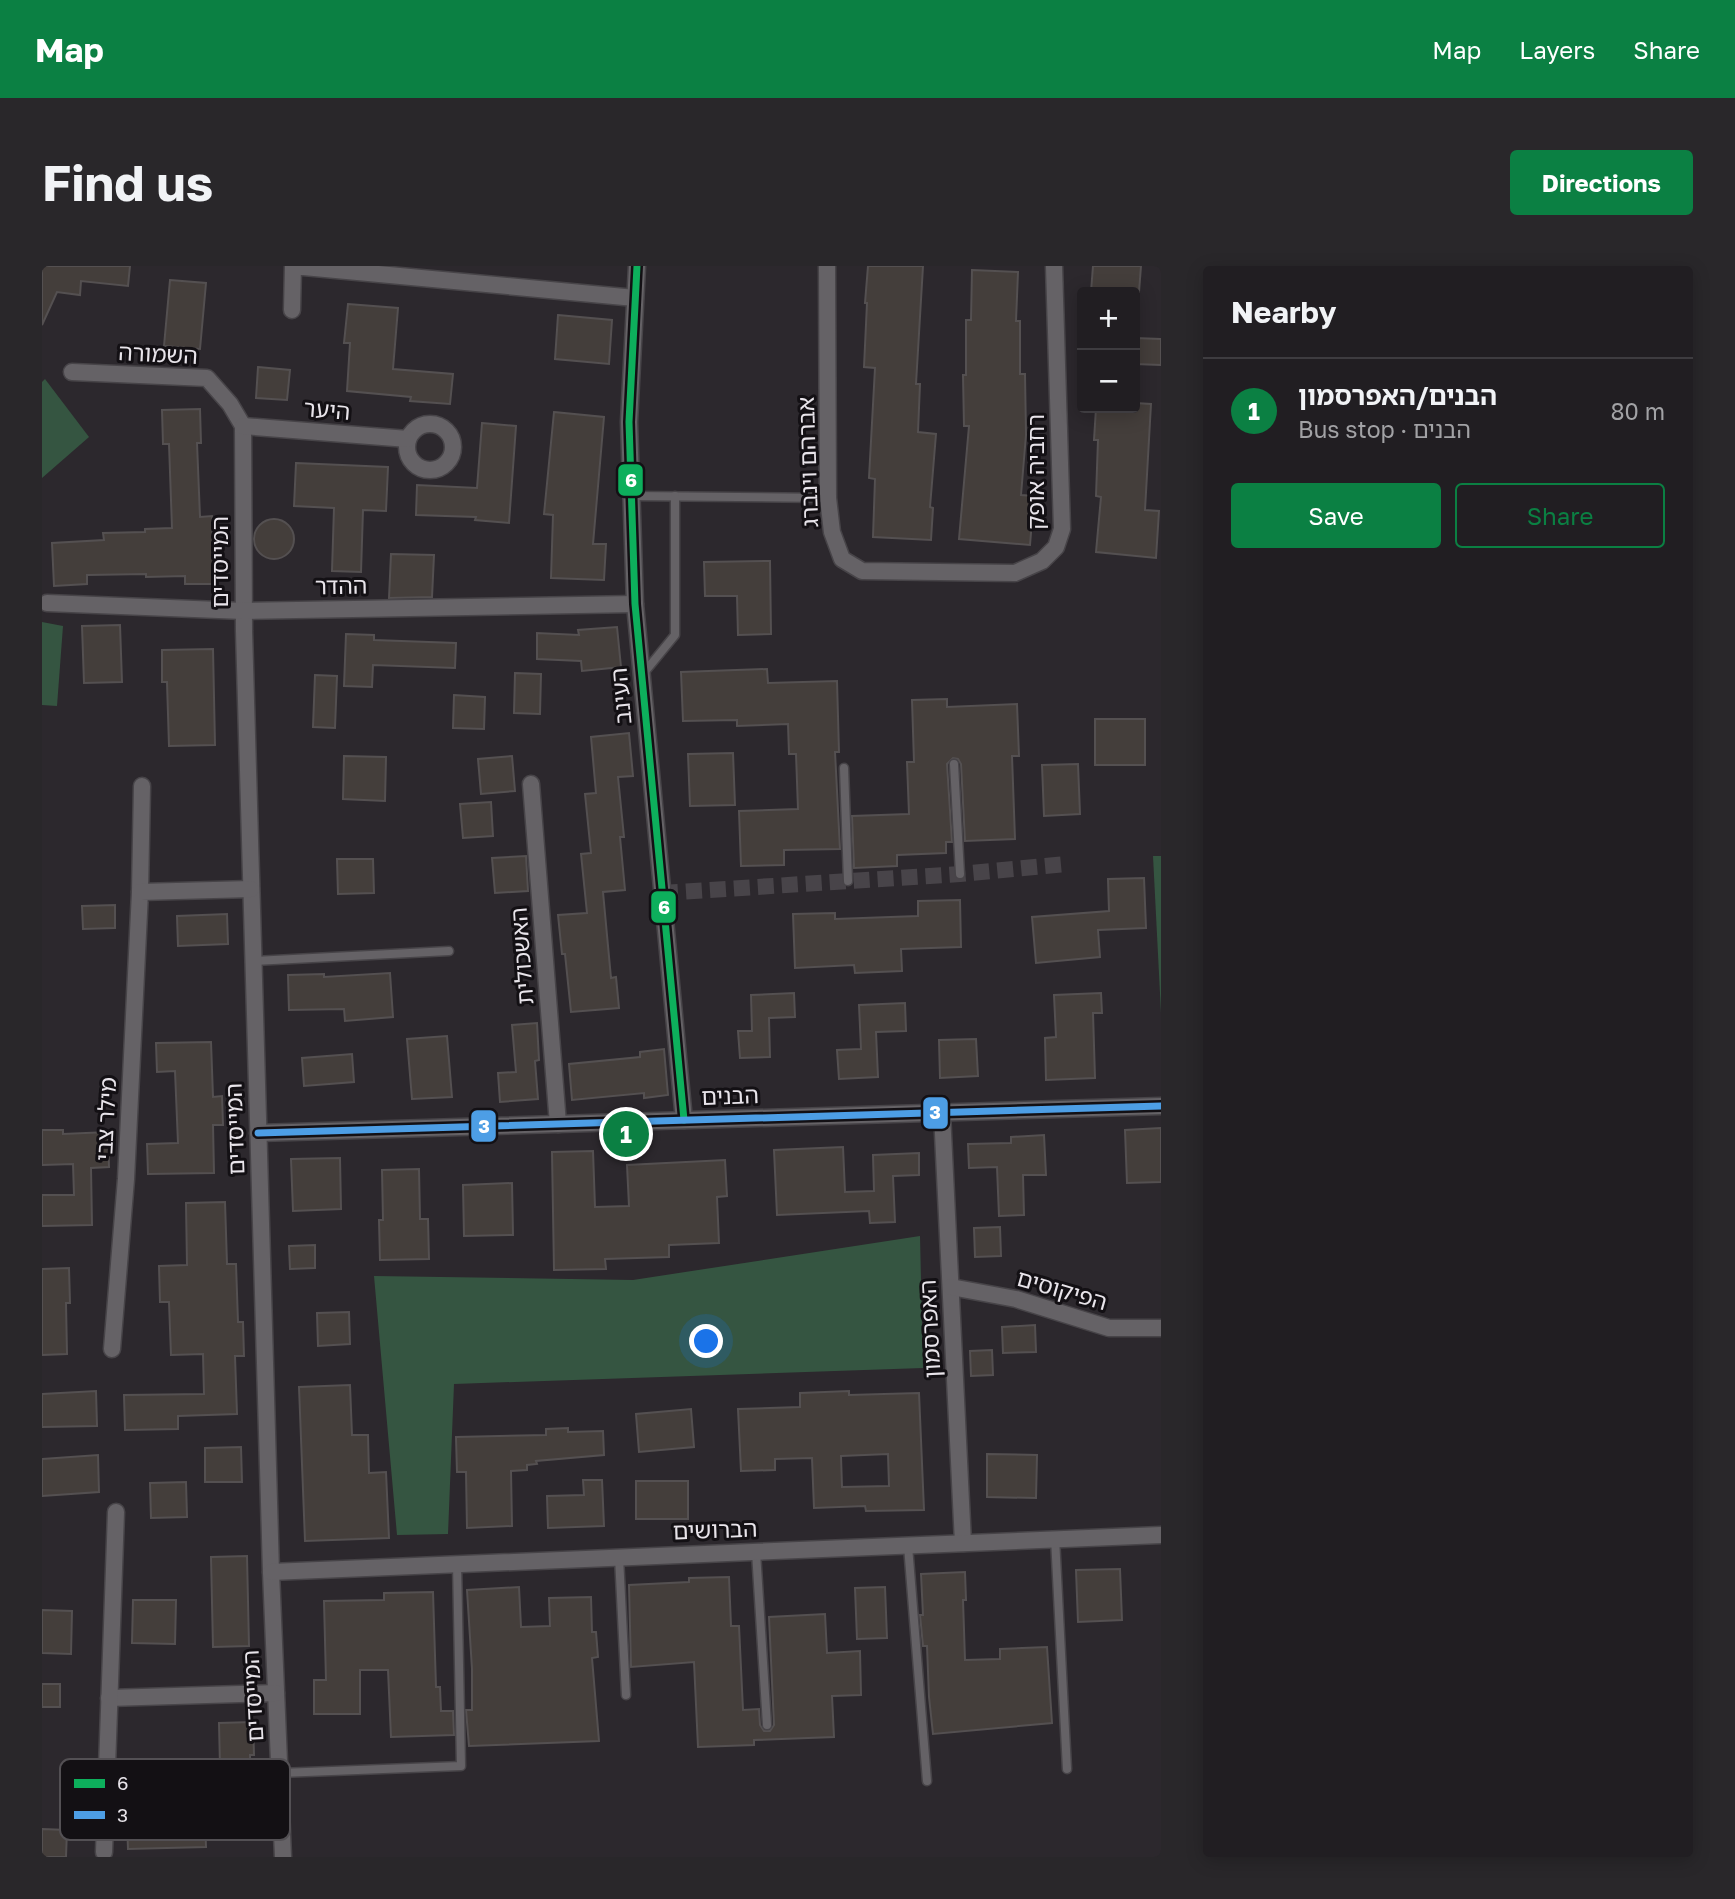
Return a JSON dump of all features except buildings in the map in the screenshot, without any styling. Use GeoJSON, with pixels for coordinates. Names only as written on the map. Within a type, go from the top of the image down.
{"type":"FeatureCollection","features":[{"type":"Feature","properties":{"kind":"street"},"geometry":{"type":"LineString","coordinates":[[292,310],[293,266],[635,298]]}},
{"type":"Feature","properties":{"kind":"street","name":"העינב"},"geometry":{"type":"LineString","coordinates":[[637,266],[629,422],[635,604],[684,1120]]}},
{"type":"Feature","properties":{"kind":"street","name":"אברהם וינברג"},"geometry":{"type":"LineString","coordinates":[[827,266],[828,498],[832,532],[842,559],[862,571],[934,572]]}},
{"type":"Feature","properties":{"kind":"street","name":"רחביה אופק"},"geometry":{"type":"LineString","coordinates":[[934,572],[1015,573],[1042,561],[1056,547],[1062,529],[1062,505],[1054,266]]}},
{"type":"Feature","properties":{"kind":"street","name":"השמורה"},"geometry":{"type":"LineString","coordinates":[[72,372],[206,378],[230,404],[243,426]]}},
{"type":"Feature","properties":{"kind":"street","name":"היער"},"geometry":{"type":"LineString","coordinates":[[243,426],[408,439]]}},
{"type":"Feature","properties":{"kind":"street","name":"המייסדים"},"geometry":{"type":"LineString","coordinates":[[243,426],[243,611],[271,1572],[279,1759]]}},
{"type":"Feature","properties":{"kind":"street","name":"ההדר"},"geometry":{"type":"LineString","coordinates":[[47,603],[243,611],[635,604]]}},
{"type":"Feature","properties":{"kind":"street","name":"האשכולית"},"geometry":{"type":"LineString","coordinates":[[531,784],[558,1124]]}},
{"type":"Feature","properties":{"kind":"street","name":"מילר צבי"},"geometry":{"type":"LineString","coordinates":[[112,1349],[126,1179],[140,892],[142,786]]}},
{"type":"Feature","properties":{"kind":"street"},"geometry":{"type":"LineString","coordinates":[[140,892],[251,889]]}},
{"type":"Feature","properties":{"kind":"street","name":"הבנים"},"geometry":{"type":"LineString","coordinates":[[258,1133],[1161,1106]]}},
{"type":"Feature","properties":{"kind":"street","name":"האפרסמון"},"geometry":{"type":"LineString","coordinates":[[942,1113],[963,1544]]}},
{"type":"Feature","properties":{"kind":"street","name":"הפיקוסים"},"geometry":{"type":"LineString","coordinates":[[951,1287],[1016,1299],[1109,1328],[1161,1328]]}},
{"type":"Feature","properties":{"kind":"street"},"geometry":{"type":"LineString","coordinates":[[108,1759],[116,1512]]}},
{"type":"Feature","properties":{"kind":"street","name":"הברושים"},"geometry":{"type":"LineString","coordinates":[[271,1572],[1161,1535]]}},
{"type":"Feature","properties":{"kind":"street"},"geometry":{"type":"LineString","coordinates":[[110,1698],[276,1693]]}},
{"type":"Feature","properties":{"kind":"street"},"geometry":{"type":"LineString","coordinates":[[104,1840],[104,1852]]}},
{"type":"Feature","properties":{"kind":"lane"},"geometry":{"type":"LineString","coordinates":[[632,496],[828,498]]}},
{"type":"Feature","properties":{"kind":"lane"},"geometry":{"type":"LineString","coordinates":[[642,677],[676,635],[675,496]]}},
{"type":"Feature","properties":{"kind":"lane"},"geometry":{"type":"LineString","coordinates":[[954,764],[960,874]]}},
{"type":"Feature","properties":{"kind":"lane"},"geometry":{"type":"LineString","coordinates":[[844,768],[848,881]]}},
{"type":"Feature","properties":{"kind":"lane"},"geometry":{"type":"LineString","coordinates":[[253,961],[449,951]]}},
{"type":"Feature","properties":{"kind":"lane"},"geometry":{"type":"LineString","coordinates":[[1055,1538],[1068,1769]]}},
{"type":"Feature","properties":{"kind":"lane"},"geometry":{"type":"LineString","coordinates":[[908,1546],[927,1781]]}},
{"type":"Feature","properties":{"kind":"lane"},"geometry":{"type":"LineString","coordinates":[[756,1552],[767,1725]]}},
{"type":"Feature","properties":{"kind":"lane"},"geometry":{"type":"LineString","coordinates":[[619,1557],[626,1695]]}},
{"type":"Feature","properties":{"kind":"lane"},"geometry":{"type":"LineString","coordinates":[[290,1773],[461,1766],[457,1563]]}},
{"type":"Feature","properties":{"kind":"green space"},"geometry":{"type":"Polygon","coordinates":[[[45,379],[89,437],[42,478],[42,382],[45,379]]]}},
{"type":"Feature","properties":{"kind":"green space"},"geometry":{"type":"Polygon","coordinates":[[[42,622],[63,626],[57,706],[42,705],[42,622]]]}},
{"type":"Feature","properties":{"kind":"green space"},"geometry":{"type":"Polygon","coordinates":[[[1153,856],[1161,856],[1161,1013],[1153,856]]]}},
{"type":"Feature","properties":{"kind":"green space"},"geometry":{"type":"Polygon","coordinates":[[[920,1236],[923,1368],[454,1384],[448,1534],[397,1535],[374,1276],[633,1280],[920,1236]]]}},
{"type":"Feature","properties":{"kind":"tunnel"},"geometry":{"type":"LineString","coordinates":[[662,893],[960,874],[1067,864]]}},
{"type":"Feature","properties":{"kind":"transit line","name":"6"},"geometry":{"type":"LineString","coordinates":[[637,266],[629,422],[635,604],[684,1120]]}},
{"type":"Feature","properties":{"kind":"transit line","name":"3"},"geometry":{"type":"LineString","coordinates":[[258,1133],[1161,1106]]}},
{"type":"Feature","properties":{"kind":"place","name":"הבנים/האפרסמון"},"geometry":{"type":"Point","coordinates":[626,1134]}}]}
